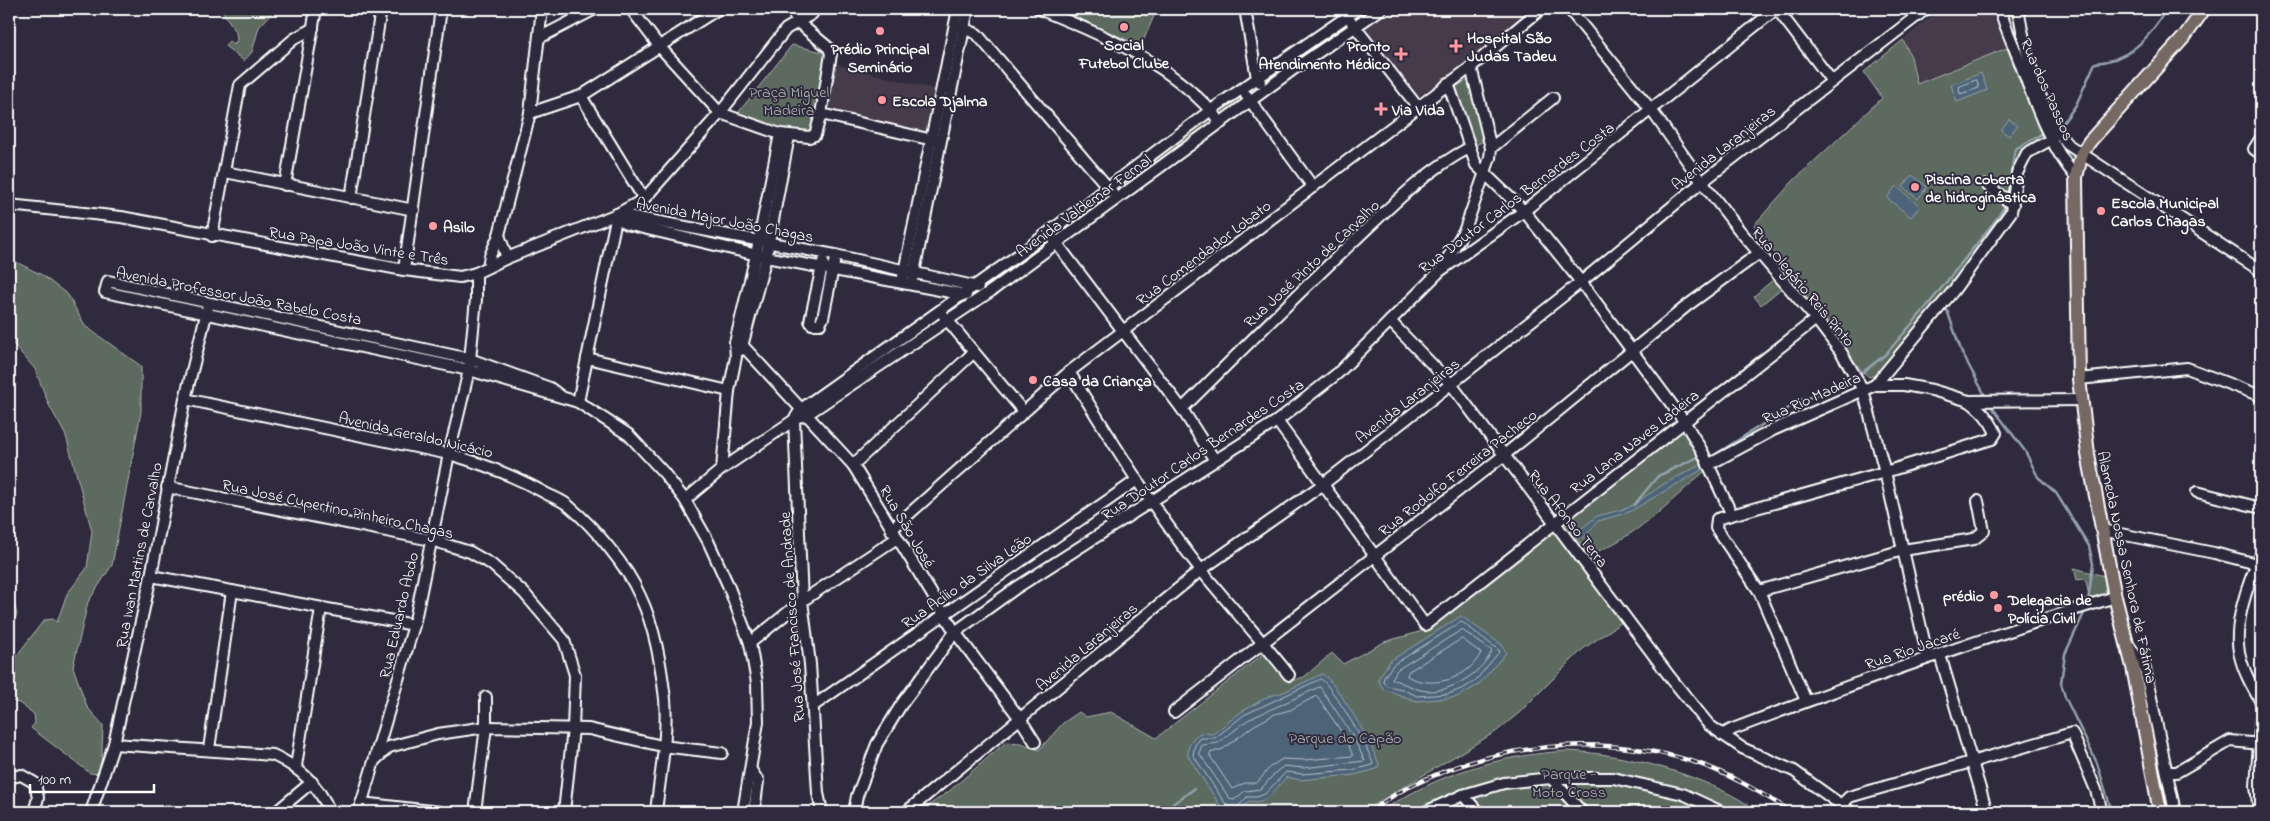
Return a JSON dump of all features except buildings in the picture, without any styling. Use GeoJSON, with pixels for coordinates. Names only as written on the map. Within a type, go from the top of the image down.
{"type":"FeatureCollection","features":[{"type":"Feature","properties":{"kind":"main road"},"geometry":{"type":"LineString","coordinates":[[2082,153],[2185,36],[2204,9]]}},
{"type":"Feature","properties":{"kind":"main road","name":"Alameda Nossa Senhora de Fátima"},"geometry":{"type":"LineString","coordinates":[[2082,153],[2076,177],[2079,379],[2088,454],[2101,530],[2115,598],[2128,644],[2160,812]]}},
{"type":"Feature","properties":{"kind":"street"},"geometry":{"type":"LineString","coordinates":[[285,185],[316,9]]}},
{"type":"Feature","properties":{"kind":"street"},"geometry":{"type":"LineString","coordinates":[[351,198],[380,9]]}},
{"type":"Feature","properties":{"kind":"street"},"geometry":{"type":"LineString","coordinates":[[404,270],[441,9]]}},
{"type":"Feature","properties":{"kind":"street"},"geometry":{"type":"LineString","coordinates":[[488,267],[490,256],[499,235],[530,113],[542,9]]}},
{"type":"Feature","properties":{"kind":"street"},"geometry":{"type":"LineString","coordinates":[[538,38],[595,9]]}},
{"type":"Feature","properties":{"kind":"street"},"geometry":{"type":"LineString","coordinates":[[631,9],[659,46],[720,113],[784,135],[809,137],[815,135],[822,114],[831,54],[829,48],[799,23],[791,9]]}},
{"type":"Feature","properties":{"kind":"street"},"geometry":{"type":"LineString","coordinates":[[530,113],[581,96],[718,9]]}},
{"type":"Feature","properties":{"kind":"street"},"geometry":{"type":"LineString","coordinates":[[720,113],[786,29],[799,23],[816,9]]}},
{"type":"Feature","properties":{"kind":"street"},"geometry":{"type":"LineString","coordinates":[[958,9],[959,27]]}},
{"type":"Feature","properties":{"kind":"street"},"geometry":{"type":"LineString","coordinates":[[907,284],[959,27],[968,9]]}},
{"type":"Feature","properties":{"kind":"street"},"geometry":{"type":"LineString","coordinates":[[1039,9],[1147,58],[1211,110],[1220,123]]}},
{"type":"Feature","properties":{"kind":"street"},"geometry":{"type":"LineString","coordinates":[[1245,9],[1257,78],[1266,89]]}},
{"type":"Feature","properties":{"kind":"street","name":"Avenida Valdemar Fernal"},"geometry":{"type":"LineString","coordinates":[[800,415],[913,329],[1109,188],[1211,110],[1307,42],[1358,9]]}},
{"type":"Feature","properties":{"kind":"street","name":"Avenida Valdemar Fernal"},"geometry":{"type":"LineString","coordinates":[[685,500],[722,469],[800,415],[947,322],[991,291],[1291,70],[1381,9]]}},
{"type":"Feature","properties":{"kind":"street","name":"Rua Comendador Lobato"},"geometry":{"type":"LineString","coordinates":[[750,643],[802,601],[894,534],[1023,411],[1068,372],[1471,67],[1541,9]]}},
{"type":"Feature","properties":{"kind":"street","name":"Rua Olegário Reis Pinto"},"geometry":{"type":"LineString","coordinates":[[1569,9],[1652,111],[1702,182],[1758,254],[1816,319],[1841,352],[1858,382],[1885,472],[1928,658]]}},
{"type":"Feature","properties":{"kind":"street"},"geometry":{"type":"LineString","coordinates":[[1776,9],[1831,80]]}},
{"type":"Feature","properties":{"kind":"street","name":"Rua Doutor Carlos Bernardes Costa"},"geometry":{"type":"LineString","coordinates":[[854,812],[857,796],[877,744],[901,705],[955,632],[1016,588],[1152,502],[1214,459],[1277,421],[1338,373],[1440,271],[1524,211],[1652,111],[1776,9]]}},
{"type":"Feature","properties":{"kind":"street","name":"Avenida Laranjeiras"},"geometry":{"type":"LineString","coordinates":[[906,812],[1021,720],[1201,570],[1322,485],[1581,282],[1702,182],[1831,80],[1926,9]]}},
{"type":"Feature","properties":{"kind":"street","name":"Rua dos Passos"},"geometry":{"type":"LineString","coordinates":[[2000,9],[2009,38],[2052,132],[2076,177]]}},
{"type":"Feature","properties":{"kind":"street","name":"Rua dos Passos"},"geometry":{"type":"LineString","coordinates":[[2018,9],[2031,64],[2052,132],[2066,144],[2261,271]]}},
{"type":"Feature","properties":{"kind":"street"},"geometry":{"type":"LineString","coordinates":[[1347,16],[1417,106]]}},
{"type":"Feature","properties":{"kind":"street"},"geometry":{"type":"LineString","coordinates":[[1331,26],[1339,37]]}},
{"type":"Feature","properties":{"kind":"street"},"geometry":{"type":"LineString","coordinates":[[959,27],[977,34],[1117,198]]}},
{"type":"Feature","properties":{"kind":"street"},"geometry":{"type":"LineString","coordinates":[[212,236],[240,85],[294,39],[313,28]]}},
{"type":"Feature","properties":{"kind":"street"},"geometry":{"type":"LineString","coordinates":[[1307,42],[1315,54]]}},
{"type":"Feature","properties":{"kind":"street"},"geometry":{"type":"LineString","coordinates":[[1283,60],[1291,70]]}},
{"type":"Feature","properties":{"kind":"street"},"geometry":{"type":"LineString","coordinates":[[1440,271],[1465,229],[1485,173],[1491,148],[1471,67]]}},
{"type":"Feature","properties":{"kind":"street"},"geometry":{"type":"LineString","coordinates":[[1448,83],[1476,165],[1524,211],[1581,282],[1684,421],[1708,465],[1731,514]]}},
{"type":"Feature","properties":{"kind":"street"},"geometry":{"type":"LineString","coordinates":[[1242,89],[1313,187]]}},
{"type":"Feature","properties":{"kind":"street"},"geometry":{"type":"LineString","coordinates":[[581,96],[644,199]]}},
{"type":"Feature","properties":{"kind":"street"},"geometry":{"type":"LineString","coordinates":[[1491,148],[1553,98]]}},
{"type":"Feature","properties":{"kind":"street","name":"Rua Papa João Vinte e Três"},"geometry":{"type":"LineString","coordinates":[[9,205],[121,217],[212,236],[404,270],[460,277],[476,274],[506,258],[617,214],[644,199],[720,113]]}},
{"type":"Feature","properties":{"kind":"street"},"geometry":{"type":"LineString","coordinates":[[822,114],[936,141]]}},
{"type":"Feature","properties":{"kind":"street"},"geometry":{"type":"LineString","coordinates":[[1184,131],[1193,142]]}},
{"type":"Feature","properties":{"kind":"street"},"geometry":{"type":"LineString","coordinates":[[1875,385],[1954,290],[2007,217],[2013,205],[2021,162],[2027,153],[2052,132]]}},
{"type":"Feature","properties":{"kind":"street"},"geometry":{"type":"LineString","coordinates":[[722,469],[729,391],[761,256],[784,135]]}},
{"type":"Feature","properties":{"kind":"street"},"geometry":{"type":"LineString","coordinates":[[2261,138],[2254,149],[2261,154]]}},
{"type":"Feature","properties":{"kind":"street","name":"Rua José Pinto de Carvalho"},"geometry":{"type":"LineString","coordinates":[[1182,409],[1302,289],[1370,226],[1436,168],[1469,148]]}},
{"type":"Feature","properties":{"kind":"street"},"geometry":{"type":"LineString","coordinates":[[1160,149],[1168,161]]}},
{"type":"Feature","properties":{"kind":"street"},"geometry":{"type":"LineString","coordinates":[[1136,167],[1145,178]]}},
{"type":"Feature","properties":{"kind":"street"},"geometry":{"type":"LineString","coordinates":[[225,172],[414,210]]}},
{"type":"Feature","properties":{"kind":"street"},"geometry":{"type":"LineString","coordinates":[[1987,185],[2013,205]]}},
{"type":"Feature","properties":{"kind":"street"},"geometry":{"type":"LineString","coordinates":[[1082,207],[1090,218]]}},
{"type":"Feature","properties":{"kind":"street"},"geometry":{"type":"LineString","coordinates":[[578,402],[617,214]]}},
{"type":"Feature","properties":{"kind":"street","name":"Avenida Major João Chagas"},"geometry":{"type":"LineString","coordinates":[[617,214],[835,255],[991,291]]}},
{"type":"Feature","properties":{"kind":"street","name":"Avenida Major João Chagas"},"geometry":{"type":"LineString","coordinates":[[617,214],[626,224],[761,256],[964,294],[979,299]]}},
{"type":"Feature","properties":{"kind":"street"},"geometry":{"type":"LineString","coordinates":[[688,238],[691,227]]}},
{"type":"Feature","properties":{"kind":"street"},"geometry":{"type":"LineString","coordinates":[[1048,232],[1182,409],[1214,459]]}},
{"type":"Feature","properties":{"kind":"street"},"geometry":{"type":"LineString","coordinates":[[499,235],[506,258]]}},
{"type":"Feature","properties":{"kind":"street"},"geometry":{"type":"LineString","coordinates":[[824,253],[810,321],[817,325],[820,324],[823,318],[835,255]]}},
{"type":"Feature","properties":{"kind":"street"},"geometry":{"type":"LineString","coordinates":[[1021,253],[1028,263]]}},
{"type":"Feature","properties":{"kind":"street","name":"Rua Rodolfo Ferreira Pacheco"},"geometry":{"type":"LineString","coordinates":[[1174,712],[1503,456],[1688,305],[1758,254]]}},
{"type":"Feature","properties":{"kind":"street","name":"Rua Eduardo Abdo"},"geometry":{"type":"LineString","coordinates":[[360,808],[414,625],[449,454],[469,370],[476,299],[476,274]]}},
{"type":"Feature","properties":{"kind":"street","name":"Avenida Professor João Rabelo Costa"},"geometry":{"type":"LineString","coordinates":[[499,374],[469,370],[105,292],[108,281],[470,359],[499,374],[550,388],[562,397],[578,402],[629,435],[664,473],[685,500],[708,541],[728,584],[750,643],[757,683],[758,722],[750,770],[758,781],[754,812]]}},
{"type":"Feature","properties":{"kind":"street"},"geometry":{"type":"LineString","coordinates":[[146,301],[149,290]]}},
{"type":"Feature","properties":{"kind":"street","name":"Rua Ivan Martins de Carvalho"},"geometry":{"type":"LineString","coordinates":[[91,812],[114,744],[151,576],[185,399],[209,302]]}},
{"type":"Feature","properties":{"kind":"street"},"geometry":{"type":"LineString","coordinates":[[940,310],[947,322],[1023,411]]}},
{"type":"Feature","properties":{"kind":"street","name":"Rua Lana Naves Ladeira"},"geometry":{"type":"LineString","coordinates":[[1375,556],[1425,625],[1816,319]]}},
{"type":"Feature","properties":{"kind":"street","name":"Rua Afonso Terra"},"geometry":{"type":"LineString","coordinates":[[1390,321],[1451,384],[1670,677],[1709,725],[1742,748],[1794,771],[1851,812]]}},
{"type":"Feature","properties":{"kind":"street"},"geometry":{"type":"LineString","coordinates":[[913,329],[919,339]]}},
{"type":"Feature","properties":{"kind":"street","name":"Rua São José"},"geometry":{"type":"LineString","coordinates":[[739,344],[800,415],[853,465],[955,632],[1021,720],[1035,742]]}},
{"type":"Feature","properties":{"kind":"street"},"geometry":{"type":"LineString","coordinates":[[853,465],[973,353]]}},
{"type":"Feature","properties":{"kind":"street"},"geometry":{"type":"LineString","coordinates":[[587,358],[729,391]]}},
{"type":"Feature","properties":{"kind":"street"},"geometry":{"type":"LineString","coordinates":[[2079,379],[2187,368],[2261,396]]}},
{"type":"Feature","properties":{"kind":"street"},"geometry":{"type":"LineString","coordinates":[[1068,372],[1137,480],[1201,570],[1264,643],[1288,675]]}},
{"type":"Feature","properties":{"kind":"street","name":"Rua Rio Madeira"},"geometry":{"type":"LineString","coordinates":[[1708,465],[1858,382],[1875,385],[1904,384],[1969,401],[2082,400]]}},
{"type":"Feature","properties":{"kind":"street","name":"Avenida Geraldo Nicácio"},"geometry":{"type":"LineString","coordinates":[[185,399],[449,454],[490,465],[569,506],[603,541],[621,564],[640,595],[656,643],[665,700],[656,812]]}},
{"type":"Feature","properties":{"kind":"street"},"geometry":{"type":"LineString","coordinates":[[1806,701],[1759,591],[1716,528],[1717,519],[1885,472],[1992,439],[1996,433],[1991,422],[1983,411],[1969,401]]}},
{"type":"Feature","properties":{"kind":"street","name":"Rua José Francisco de Andrade"},"geometry":{"type":"LineString","coordinates":[[800,415],[802,601],[813,706],[818,793],[822,812]]}},
{"type":"Feature","properties":{"kind":"street"},"geometry":{"type":"LineString","coordinates":[[1277,421],[1375,556]]}},
{"type":"Feature","properties":{"kind":"street","name":"Rua Acílio da Silva Leão"},"geometry":{"type":"LineString","coordinates":[[813,706],[1137,480]]}},
{"type":"Feature","properties":{"kind":"street","name":"Rua José Cupertino Pinheiro Chagas"},"geometry":{"type":"LineString","coordinates":[[167,488],[431,540],[470,552],[491,564],[524,593],[564,640],[575,675],[573,728],[564,812]]}},
{"type":"Feature","properties":{"kind":"street"},"geometry":{"type":"LineString","coordinates":[[2197,492],[2261,508]]}},
{"type":"Feature","properties":{"kind":"street"},"geometry":{"type":"LineString","coordinates":[[1759,591],[1903,550],[1974,539],[1984,531],[1978,501]]}},
{"type":"Feature","properties":{"kind":"street"},"geometry":{"type":"LineString","coordinates":[[2101,530],[2260,562],[2237,635],[2240,656],[2261,702]]}},
{"type":"Feature","properties":{"kind":"street"},"geometry":{"type":"LineString","coordinates":[[151,576],[414,625]]}},
{"type":"Feature","properties":{"kind":"street"},"geometry":{"type":"LineString","coordinates":[[209,749],[232,591]]}},
{"type":"Feature","properties":{"kind":"street","name":"Rua Rio Jacaré"},"geometry":{"type":"LineString","coordinates":[[1722,735],[1806,701],[1928,658],[2115,598]]}},
{"type":"Feature","properties":{"kind":"street"},"geometry":{"type":"LineString","coordinates":[[296,766],[321,608]]}},
{"type":"Feature","properties":{"kind":"street"},"geometry":{"type":"LineString","coordinates":[[2128,644],[2145,669],[2174,807]]}},
{"type":"Feature","properties":{"kind":"street"},"geometry":{"type":"LineString","coordinates":[[1940,655],[1987,812]]}},
{"type":"Feature","properties":{"kind":"street"},"geometry":{"type":"LineString","coordinates":[[475,812],[486,727],[486,697]]}},
{"type":"Feature","properties":{"kind":"street"},"geometry":{"type":"LineString","coordinates":[[2259,812],[2261,714]]}},
{"type":"Feature","properties":{"kind":"street"},"geometry":{"type":"LineString","coordinates":[[375,760],[389,747],[438,734],[486,727],[588,729],[662,746],[722,752]]}},
{"type":"Feature","properties":{"kind":"street"},"geometry":{"type":"LineString","coordinates":[[1842,804],[1849,797],[2072,733],[2096,790],[2102,812]]}},
{"type":"Feature","properties":{"kind":"street"},"geometry":{"type":"LineString","coordinates":[[2168,772],[2177,772],[2230,741],[2261,744]]}},
{"type":"Feature","properties":{"kind":"street"},"geometry":{"type":"LineString","coordinates":[[114,744],[209,749],[272,755],[296,766],[312,782],[330,812]]}},
{"type":"Feature","properties":{"kind":"street"},"geometry":{"type":"LineString","coordinates":[[743,812],[750,770]]}},
{"type":"Feature","properties":{"kind":"street"},"geometry":{"type":"LineString","coordinates":[[9,778],[21,775],[35,783],[38,798],[34,812]]}},
{"type":"Feature","properties":{"kind":"street"},"geometry":{"type":"LineString","coordinates":[[1551,778],[1582,812]]}},
{"type":"Feature","properties":{"kind":"street"},"geometry":{"type":"LineString","coordinates":[[1425,812],[1463,795],[1504,783],[1551,778],[1613,778],[1683,794],[1722,812]]}},
{"type":"Feature","properties":{"kind":"street"},"geometry":{"type":"LineString","coordinates":[[276,812],[312,782]]}},
{"type":"Feature","properties":{"kind":"street"},"geometry":{"type":"LineString","coordinates":[[1463,795],[1478,812]]}},
{"type":"Feature","properties":{"kind":"street"},"geometry":{"type":"LineString","coordinates":[[360,808],[440,812]]}},
{"type":"Feature","properties":{"kind":"shaded area","name":"Hospital São Judas Tadeu"},"geometry":{"type":"Polygon","coordinates":[[[1382,9],[1538,9],[1446,84],[1443,81],[1415,98],[1357,26],[1382,9]]]}},
{"type":"Feature","properties":{"kind":"shaded area"},"geometry":{"type":"Polygon","coordinates":[[[1940,9],[1993,9],[2007,48],[1921,83],[1788,270],[1754,225],[1794,180],[1882,98],[1864,72],[1940,9]]]}},
{"type":"Feature","properties":{"kind":"shaded area","name":"Escola Djalma"},"geometry":{"type":"Polygon","coordinates":[[[831,63],[942,91],[931,140],[821,114],[831,63]]]}},
{"type":"Feature","properties":{"kind":"green space"},"geometry":{"type":"Polygon","coordinates":[[[221,9],[276,9],[259,27],[252,52],[244,61],[225,46],[229,41],[234,45],[237,40],[236,32],[221,9]]]}},
{"type":"Feature","properties":{"kind":"green space","name":"Social Futebol Clube"},"geometry":{"type":"Polygon","coordinates":[[[1057,9],[1157,9],[1141,46],[1057,9]]]}},
{"type":"Feature","properties":{"kind":"green space"},"geometry":{"type":"Polygon","coordinates":[[[1359,9],[1381,9],[1221,123],[1211,111],[1359,9]]]}},
{"type":"Feature","properties":{"kind":"green space"},"geometry":{"type":"Polygon","coordinates":[[[2002,9],[2017,9],[2044,106],[2079,154],[2075,164],[2072,165],[2053,136],[2002,9]]]}},
{"type":"Feature","properties":{"kind":"green space"},"geometry":{"type":"Polygon","coordinates":[[[1903,40],[1911,57],[1917,84],[2007,48],[2021,84],[2048,139],[2028,149],[2009,207],[2002,219],[1912,337],[1876,375],[1869,377],[1861,370],[1754,225],[1794,180],[1882,98],[1864,72],[1903,40]]]}},
{"type":"Feature","properties":{"kind":"green space","name":"Praça Miguel Madeira"},"geometry":{"type":"Polygon","coordinates":[[[792,45],[827,53],[829,57],[811,134],[781,133],[740,117],[738,113],[792,45]]]}},
{"type":"Feature","properties":{"kind":"green space"},"geometry":{"type":"Polygon","coordinates":[[[1468,80],[1486,140],[1472,147],[1450,90],[1468,80]]]}},
{"type":"Feature","properties":{"kind":"green space"},"geometry":{"type":"Polygon","coordinates":[[[1211,112],[1219,123],[1061,235],[1057,230],[1211,112]]]}},
{"type":"Feature","properties":{"kind":"green space"},"geometry":{"type":"Polygon","coordinates":[[[1044,239],[1048,245],[991,289],[977,285],[1044,239]]]}},
{"type":"Feature","properties":{"kind":"green space"},"geometry":{"type":"Polygon","coordinates":[[[12,260],[42,275],[68,295],[85,326],[141,366],[141,412],[112,565],[88,602],[73,667],[87,707],[103,725],[101,774],[90,773],[31,728],[35,723],[34,714],[19,703],[9,700],[9,655],[14,659],[44,620],[53,619],[57,622],[67,594],[87,568],[92,531],[66,436],[49,405],[35,369],[9,339],[9,264],[12,260]]]}},
{"type":"Feature","properties":{"kind":"green space"},"geometry":{"type":"Polygon","coordinates":[[[1775,278],[1783,287],[1761,305],[1754,296],[1775,278]]]}},
{"type":"Feature","properties":{"kind":"green space"},"geometry":{"type":"Polygon","coordinates":[[[1683,429],[1697,452],[1705,471],[1651,519],[1622,539],[1589,555],[1564,522],[1683,429]]]}},
{"type":"Feature","properties":{"kind":"green space","name":"Parque do Capão"},"geometry":{"type":"Polygon","coordinates":[[[1553,528],[1625,620],[1583,649],[1519,713],[1497,731],[1362,812],[919,812],[948,792],[1006,742],[1021,743],[1039,750],[1063,723],[1079,712],[1086,717],[1111,712],[1156,738],[1267,651],[1288,682],[1304,677],[1332,653],[1343,664],[1384,642],[1426,630],[1553,528]]]}},
{"type":"Feature","properties":{"kind":"green space"},"geometry":{"type":"Polygon","coordinates":[[[2074,568],[2104,576],[2107,597],[2090,602],[2086,581],[2084,579],[2077,580],[2074,568]]]}},
{"type":"Feature","properties":{"kind":"green space"},"geometry":{"type":"Polygon","coordinates":[[[9,579],[17,615],[9,626],[9,579]]]}},
{"type":"Feature","properties":{"kind":"green space","name":"Parque - Moto Cross"},"geometry":{"type":"Polygon","coordinates":[[[1568,751],[1617,757],[1668,769],[1717,788],[1759,812],[1380,812],[1424,787],[1470,769],[1518,757],[1568,751]]]}},
{"type":"Feature","properties":{"kind":"water"},"geometry":{"type":"Polygon","coordinates":[[[1981,73],[1987,90],[1957,102],[1951,85],[1981,73]]]}},
{"type":"Feature","properties":{"kind":"water"},"geometry":{"type":"Polygon","coordinates":[[[2009,119],[2017,126],[2009,136],[2001,130],[2009,119]]]}},
{"type":"Feature","properties":{"kind":"water","name":"Piscina coberta de hidroginástica"},"geometry":{"type":"Polygon","coordinates":[[[1912,175],[1927,187],[1918,199],[1903,187],[1912,175]]]}},
{"type":"Feature","properties":{"kind":"water"},"geometry":{"type":"Polygon","coordinates":[[[1896,186],[1920,206],[1911,217],[1887,198],[1896,186]]]}},
{"type":"Feature","properties":{"kind":"water"},"geometry":{"type":"Polygon","coordinates":[[[1702,464],[1703,469],[1629,512],[1598,521],[1583,539],[1577,532],[1597,516],[1628,508],[1664,484],[1702,464]]]}},
{"type":"Feature","properties":{"kind":"water"},"geometry":{"type":"Polygon","coordinates":[[[1461,616],[1502,645],[1506,653],[1478,685],[1457,697],[1417,701],[1383,689],[1378,679],[1390,661],[1461,616]]]}},
{"type":"Feature","properties":{"kind":"water"},"geometry":{"type":"Polygon","coordinates":[[[1322,674],[1336,689],[1363,731],[1379,765],[1377,769],[1354,775],[1300,780],[1287,777],[1267,798],[1256,802],[1249,801],[1239,812],[1230,812],[1221,807],[1188,756],[1188,749],[1192,740],[1200,733],[1213,734],[1241,712],[1269,696],[1282,693],[1322,674]]]}},
{"type":"Feature","properties":{"kind":"waterway"},"geometry":{"type":"LineString","coordinates":[[2060,127],[2076,105],[2095,63],[2118,58],[2137,46],[2146,38],[2166,9]]}},
{"type":"Feature","properties":{"kind":"waterway"},"geometry":{"type":"LineString","coordinates":[[2008,196],[2015,149],[2045,132]]}},
{"type":"Feature","properties":{"kind":"waterway"},"geometry":{"type":"LineString","coordinates":[[1859,375],[1885,355],[1924,310],[1998,217],[2006,204]]}},
{"type":"Feature","properties":{"kind":"waterway"},"geometry":{"type":"LineString","coordinates":[[1947,310],[1962,353],[1987,399]]}},
{"type":"Feature","properties":{"kind":"waterway"},"geometry":{"type":"LineString","coordinates":[[1716,454],[1801,400],[1825,393],[1854,378]]}},
{"type":"Feature","properties":{"kind":"waterway"},"geometry":{"type":"LineString","coordinates":[[1989,403],[2025,451],[2038,477],[2056,493],[2089,546],[2093,564],[2088,601]]}},
{"type":"Feature","properties":{"kind":"waterway"},"geometry":{"type":"LineString","coordinates":[[1634,505],[1658,476],[1696,458]]}},
{"type":"Feature","properties":{"kind":"waterway"},"geometry":{"type":"LineString","coordinates":[[2086,609],[2065,654],[2061,683],[2065,697],[2097,763],[2112,812]]}},
{"type":"Feature","properties":{"kind":"waterway"},"geometry":{"type":"LineString","coordinates":[[1161,812],[1194,789]]}},
{"type":"Feature","properties":{"kind":"railway"},"geometry":{"type":"LineString","coordinates":[[1369,812],[1407,788],[1475,761],[1511,752],[1583,745],[1655,752],[1691,761],[1731,777],[1792,812]]}},
{"type":"Feature","properties":{"kind":"place","name":"Social Futebol Clube"},"geometry":{"type":"Point","coordinates":[1124,27]}},
{"type":"Feature","properties":{"kind":"place","name":"Prédio Principal Seminário"},"geometry":{"type":"Point","coordinates":[880,31]}},
{"type":"Feature","properties":{"kind":"place","name":"Hospital São Judas Tadeu"},"geometry":{"type":"Point","coordinates":[1456,46]}},
{"type":"Feature","properties":{"kind":"place","name":"Pronto Atendimento Médico"},"geometry":{"type":"Point","coordinates":[1401,54]}},
{"type":"Feature","properties":{"kind":"place","name":"Escola Djalma"},"geometry":{"type":"Point","coordinates":[882,100]}},
{"type":"Feature","properties":{"kind":"place","name":"Via Vida"},"geometry":{"type":"Point","coordinates":[1381,109]}},
{"type":"Feature","properties":{"kind":"place","name":"Piscina coberta de hidroginástica"},"geometry":{"type":"Point","coordinates":[1915,187]}},
{"type":"Feature","properties":{"kind":"place","name":"Escola Municipal Carlos Chagas"},"geometry":{"type":"Point","coordinates":[2101,211]}},
{"type":"Feature","properties":{"kind":"place","name":"Asilo"},"geometry":{"type":"Point","coordinates":[433,226]}},
{"type":"Feature","properties":{"kind":"place","name":"Casa da Criança"},"geometry":{"type":"Point","coordinates":[1033,380]}},
{"type":"Feature","properties":{"kind":"place","name":"prédio"},"geometry":{"type":"Point","coordinates":[1994,595]}},
{"type":"Feature","properties":{"kind":"place","name":"Delegacia de Polícia Civil"},"geometry":{"type":"Point","coordinates":[1998,608]}}]}
